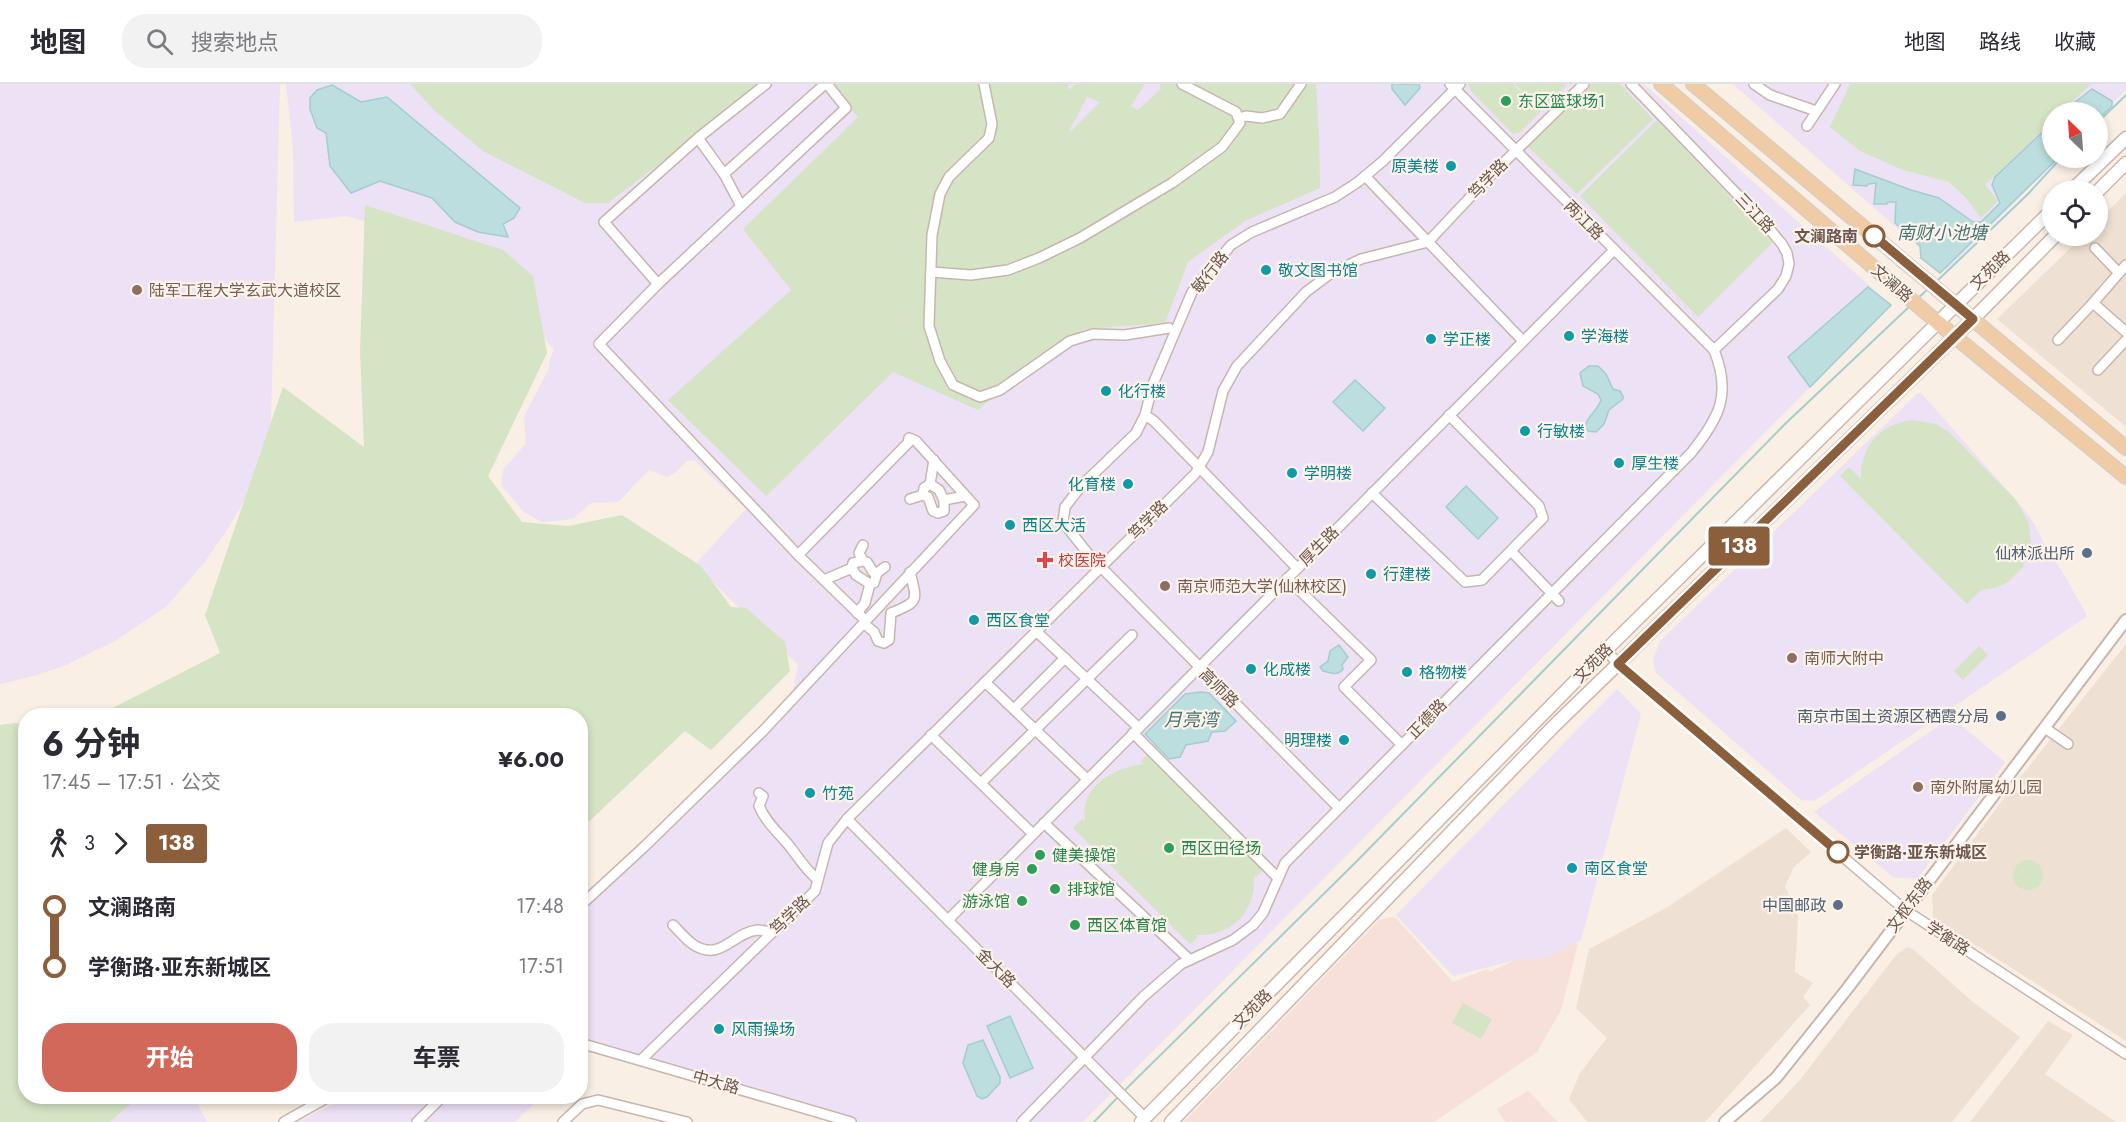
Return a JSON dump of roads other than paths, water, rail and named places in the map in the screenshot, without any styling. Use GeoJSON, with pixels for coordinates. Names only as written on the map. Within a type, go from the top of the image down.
{"type":"FeatureCollection","features":[{"type":"Feature","properties":{"kind":"main road","name":"文澜路"},"geometry":{"type":"LineString","coordinates":[[1661,84],[1936,322],[2126,477]]}},
{"type":"Feature","properties":{"kind":"main road","name":"文澜路"},"geometry":{"type":"LineString","coordinates":[[1693,84],[2126,448]]}},
{"type":"Feature","properties":{"kind":"main road"},"geometry":{"type":"LineString","coordinates":[[2082,180],[2126,138]]}},
{"type":"Feature","properties":{"kind":"main road"},"geometry":{"type":"LineString","coordinates":[[2108,181],[2126,163]]}},
{"type":"Feature","properties":{"kind":"main road","name":"文苑路"},"geometry":{"type":"LineString","coordinates":[[1145,1121],[1606,650],[2042,220]]}},
{"type":"Feature","properties":{"kind":"main road","name":"文苑路"},"geometry":{"type":"LineString","coordinates":[[1171,1122],[1469,812],[2045,246]]}},
{"type":"Feature","properties":{"kind":"street"},"geometry":{"type":"LineString","coordinates":[[658,284],[604,222],[698,138],[766,84]]}},
{"type":"Feature","properties":{"kind":"street"},"geometry":{"type":"LineString","coordinates":[[724,174],[826,84],[846,108],[658,284],[599,344],[798,555],[857,613],[874,632],[878,641],[884,643],[889,640],[891,613],[912,603],[916,596],[910,572]]}},
{"type":"Feature","properties":{"kind":"street"},"geometry":{"type":"LineString","coordinates":[[984,84],[992,124],[990,138],[949,177],[940,194],[932,235],[929,326],[940,361],[953,385],[980,397],[999,390],[1070,341],[1093,334],[1125,335],[1169,328]]}},
{"type":"Feature","properties":{"kind":"street"},"geometry":{"type":"LineString","coordinates":[[931,272],[971,275],[1008,270],[1039,258],[1080,238],[1172,183],[1222,147],[1240,123],[1236,112],[1182,84]]}},
{"type":"Feature","properties":{"kind":"street"},"geometry":{"type":"LineString","coordinates":[[1238,118],[1246,116],[1262,118],[1280,114],[1301,84]]}},
{"type":"Feature","properties":{"kind":"street","name":"笃学路"},"geometry":{"type":"LineString","coordinates":[[641,1060],[815,891],[828,843],[847,819],[1195,474],[1208,452],[1223,391],[1237,366],[1306,292],[1330,274],[1361,259],[1428,242],[1584,84]]}},
{"type":"Feature","properties":{"kind":"street","name":"三江路"},"geometry":{"type":"LineString","coordinates":[[1631,84],[1762,220],[1782,244],[1786,253],[1789,264],[1786,276],[1778,289],[1714,350]]}},
{"type":"Feature","properties":{"kind":"street"},"geometry":{"type":"LineString","coordinates":[[1754,84],[1770,96],[1816,111]]}},
{"type":"Feature","properties":{"kind":"street"},"geometry":{"type":"LineString","coordinates":[[1807,126],[1835,84]]}},
{"type":"Feature","properties":{"kind":"street","name":"两江路"},"geometry":{"type":"LineString","coordinates":[[1455,86],[1516,151],[1714,350]]}},
{"type":"Feature","properties":{"kind":"street","name":"敏行路"},"geometry":{"type":"LineString","coordinates":[[1100,567],[1063,522],[1065,507],[1082,485],[1136,433],[1145,415],[1153,384],[1192,292],[1231,245],[1252,232],[1335,197],[1365,176],[1455,86]]}},
{"type":"Feature","properties":{"kind":"street"},"geometry":{"type":"LineString","coordinates":[[698,138],[724,174],[741,206]]}},
{"type":"Feature","properties":{"kind":"street"},"geometry":{"type":"LineString","coordinates":[[1365,176],[1523,341]]}},
{"type":"Feature","properties":{"kind":"street"},"geometry":{"type":"LineString","coordinates":[[2095,248],[2119,273]]}},
{"type":"Feature","properties":{"kind":"street","name":"厚生路"},"geometry":{"type":"LineString","coordinates":[[948,920],[1614,250]]}},
{"type":"Feature","properties":{"kind":"street"},"geometry":{"type":"LineString","coordinates":[[2058,340],[2126,265]]}},
{"type":"Feature","properties":{"kind":"street"},"geometry":{"type":"LineString","coordinates":[[2093,303],[2126,332]]}},
{"type":"Feature","properties":{"kind":"street"},"geometry":{"type":"LineString","coordinates":[[2098,370],[2126,340]]}},
{"type":"Feature","properties":{"kind":"street","name":"正德路"},"geometry":{"type":"LineString","coordinates":[[1085,1057],[1144,996],[1181,964],[1233,939],[1253,926],[1263,913],[1285,863],[1691,453],[1709,430],[1720,408],[1723,384],[1714,350]]}},
{"type":"Feature","properties":{"kind":"street"},"geometry":{"type":"LineString","coordinates":[[1145,415],[1154,421],[1297,568]]}},
{"type":"Feature","properties":{"kind":"street"},"geometry":{"type":"LineString","coordinates":[[1372,493],[1465,582],[1482,580],[1511,551],[1543,518],[1539,506],[1449,415]]}},
{"type":"Feature","properties":{"kind":"street"},"geometry":{"type":"LineString","coordinates":[[588,899],[764,730],[974,505],[916,441],[909,438],[908,443],[798,555]]}},
{"type":"Feature","properties":{"kind":"street"},"geometry":{"type":"LineString","coordinates":[[923,495],[924,488],[930,484],[934,460]]}},
{"type":"Feature","properties":{"kind":"street"},"geometry":{"type":"LineString","coordinates":[[910,499],[923,495],[928,497],[935,517],[944,511],[944,500],[939,490],[930,484]]}},
{"type":"Feature","properties":{"kind":"street"},"geometry":{"type":"LineString","coordinates":[[944,500],[965,496]]}},
{"type":"Feature","properties":{"kind":"street"},"geometry":{"type":"LineString","coordinates":[[857,613],[865,603],[870,584],[874,583],[881,570],[873,572],[867,562],[863,561],[859,553],[863,545]]}},
{"type":"Feature","properties":{"kind":"street"},"geometry":{"type":"LineString","coordinates":[[1511,551],[1559,601]]}},
{"type":"Feature","properties":{"kind":"street"},"geometry":{"type":"LineString","coordinates":[[824,580],[852,568],[853,563],[863,561]]}},
{"type":"Feature","properties":{"kind":"street","name":"高师路"},"geometry":{"type":"LineString","coordinates":[[1100,567],[1339,808]]}},
{"type":"Feature","properties":{"kind":"street"},"geometry":{"type":"LineString","coordinates":[[852,568],[856,575],[870,584]]}},
{"type":"Feature","properties":{"kind":"street"},"geometry":{"type":"LineString","coordinates":[[1287,578],[1371,660],[1344,687],[1402,745]]}},
{"type":"Feature","properties":{"kind":"street","name":"文枢东路"},"geometry":{"type":"LineString","coordinates":[[1725,1122],[1776,1077],[1847,988],[2126,620]]}},
{"type":"Feature","properties":{"kind":"street"},"geometry":{"type":"LineString","coordinates":[[1036,631],[1136,730],[1278,878]]}},
{"type":"Feature","properties":{"kind":"street"},"geometry":{"type":"LineString","coordinates":[[981,783],[1132,635]]}},
{"type":"Feature","properties":{"kind":"street","name":"学衡路"},"geometry":{"type":"LineString","coordinates":[[1606,650],[1618,664],[1905,909],[2126,1054]]}},
{"type":"Feature","properties":{"kind":"street"},"geometry":{"type":"LineString","coordinates":[[1014,709],[1065,658]]}},
{"type":"Feature","properties":{"kind":"street"},"geometry":{"type":"LineString","coordinates":[[985,682],[1087,779]]}},
{"type":"Feature","properties":{"kind":"street"},"geometry":{"type":"LineString","coordinates":[[2045,728],[2068,744]]}},
{"type":"Feature","properties":{"kind":"street"},"geometry":{"type":"LineString","coordinates":[[931,735],[1033,834]]}},
{"type":"Feature","properties":{"kind":"street"},"geometry":{"type":"LineString","coordinates":[[759,793],[763,796],[759,806],[763,816],[790,846],[806,870],[818,880]]}},
{"type":"Feature","properties":{"kind":"street","name":"金大路"},"geometry":{"type":"LineString","coordinates":[[847,819],[1105,1077],[1145,1121]]}},
{"type":"Feature","properties":{"kind":"street"},"geometry":{"type":"LineString","coordinates":[[1044,823],[1190,960]]}},
{"type":"Feature","properties":{"kind":"street"},"geometry":{"type":"LineString","coordinates":[[673,925],[692,944],[705,950],[717,950],[743,935],[759,930],[772,933]]}},
{"type":"Feature","properties":{"kind":"street","name":"中大路"},"geometry":{"type":"LineString","coordinates":[[588,1045],[851,1122]]}},
{"type":"Feature","properties":{"kind":"street"},"geometry":{"type":"LineString","coordinates":[[1022,1122],[1085,1057]]}},
{"type":"Feature","properties":{"kind":"street"},"geometry":{"type":"LineString","coordinates":[[588,1102],[598,1100],[687,1122]]}},
{"type":"Feature","properties":{"kind":"street"},"geometry":{"type":"LineString","coordinates":[[284,1122],[316,1104]]}},
{"type":"Feature","properties":{"kind":"street"},"geometry":{"type":"LineString","coordinates":[[417,1122],[435,1104]]}},
{"type":"Feature","properties":{"kind":"street"},"geometry":{"type":"LineString","coordinates":[[563,1122],[582,1104]]}},
{"type":"Feature","properties":{"kind":"water"},"geometry":{"type":"Polygon","coordinates":[[[1392,84],[1419,84],[1420,88],[1405,105],[1392,89],[1392,84]]]}},
{"type":"Feature","properties":{"kind":"water"},"geometry":{"type":"Polygon","coordinates":[[[332,85],[361,102],[387,97],[520,208],[514,218],[503,224],[508,237],[478,232],[455,222],[432,198],[380,181],[351,193],[330,166],[326,133],[317,128],[310,109],[310,98],[317,90],[332,85]]]}},
{"type":"Feature","properties":{"kind":"water"},"geometry":{"type":"Polygon","coordinates":[[[2092,89],[2112,101],[2112,106],[2108,110],[2108,102],[2076,102],[2092,89]]]}},
{"type":"Feature","properties":{"kind":"water","name":"南财小池塘"},"geometry":{"type":"Polygon","coordinates":[[[2042,132],[2042,168],[2048,168],[1940,273],[1921,258],[1920,246],[1895,223],[1896,202],[1874,204],[1876,183],[1867,186],[1853,185],[1855,169],[1939,198],[1973,222],[1981,222],[2000,203],[1992,185],[1995,177],[2042,132]]]}},
{"type":"Feature","properties":{"kind":"water"},"geometry":{"type":"Polygon","coordinates":[[[1868,287],[1891,305],[1810,387],[1788,357],[1868,287]]]}},
{"type":"Feature","properties":{"kind":"water"},"geometry":{"type":"Polygon","coordinates":[[[1589,366],[1598,366],[1606,374],[1613,389],[1620,391],[1623,396],[1623,399],[1609,410],[1604,424],[1596,432],[1588,431],[1585,427],[1601,400],[1598,394],[1583,386],[1580,373],[1589,366]]]}},
{"type":"Feature","properties":{"kind":"water"},"geometry":{"type":"Polygon","coordinates":[[[1355,380],[1385,408],[1363,431],[1333,402],[1355,380]]]}},
{"type":"Feature","properties":{"kind":"water"},"geometry":{"type":"Polygon","coordinates":[[[1466,486],[1498,518],[1478,539],[1446,507],[1466,486]]]}},
{"type":"Feature","properties":{"kind":"water"},"geometry":{"type":"Polygon","coordinates":[[[1339,645],[1348,657],[1342,665],[1343,669],[1336,673],[1323,671],[1320,667],[1328,661],[1330,651],[1339,645]]]}},
{"type":"Feature","properties":{"kind":"water","name":"月亮湾"},"geometry":{"type":"Polygon","coordinates":[[[1209,693],[1236,721],[1225,731],[1212,732],[1208,741],[1186,745],[1180,757],[1169,759],[1145,734],[1185,694],[1209,693]]]}},
{"type":"Feature","properties":{"kind":"water"},"geometry":{"type":"Polygon","coordinates":[[[1010,1016],[1033,1068],[1010,1078],[987,1026],[1010,1016]]]}},
{"type":"Feature","properties":{"kind":"water"},"geometry":{"type":"Polygon","coordinates":[[[983,1040],[1000,1077],[1000,1083],[987,1097],[982,1099],[977,1096],[963,1063],[968,1045],[983,1040]]]}},
{"type":"Feature","properties":{"kind":"waterway"},"geometry":{"type":"LineString","coordinates":[[2108,112],[2126,95]]}},
{"type":"Feature","properties":{"kind":"waterway"},"geometry":{"type":"LineString","coordinates":[[1937,281],[2028,194],[2052,168]]}},
{"type":"Feature","properties":{"kind":"waterway"},"geometry":{"type":"LineString","coordinates":[[1917,299],[1928,289]]}},
{"type":"Feature","properties":{"kind":"waterway"},"geometry":{"type":"LineString","coordinates":[[1123,1092],[1357,861],[1785,424],[1911,305]]}},
{"type":"Feature","properties":{"kind":"waterway"},"geometry":{"type":"LineString","coordinates":[[1094,1122],[1119,1096]]}},
{"type":"Feature","properties":{"kind":"place","name":"东区篮球场1"},"geometry":{"type":"Point","coordinates":[1506,101]}},
{"type":"Feature","properties":{"kind":"place","name":"原美楼"},"geometry":{"type":"Point","coordinates":[1451,166]}},
{"type":"Feature","properties":{"kind":"place","name":"文澜路南"},"geometry":{"type":"Point","coordinates":[1874,236]}},
{"type":"Feature","properties":{"kind":"place","name":"敬文图书馆"},"geometry":{"type":"Point","coordinates":[1266,270]}},
{"type":"Feature","properties":{"kind":"place","name":"陆军工程大学玄武大道校区"},"geometry":{"type":"Point","coordinates":[137,290]}},
{"type":"Feature","properties":{"kind":"place","name":"学海楼"},"geometry":{"type":"Point","coordinates":[1569,336]}},
{"type":"Feature","properties":{"kind":"place","name":"学正楼"},"geometry":{"type":"Point","coordinates":[1431,339]}},
{"type":"Feature","properties":{"kind":"place","name":"化行楼"},"geometry":{"type":"Point","coordinates":[1106,391]}},
{"type":"Feature","properties":{"kind":"place","name":"行敏楼"},"geometry":{"type":"Point","coordinates":[1525,431]}},
{"type":"Feature","properties":{"kind":"place","name":"厚生楼"},"geometry":{"type":"Point","coordinates":[1619,463]}},
{"type":"Feature","properties":{"kind":"place","name":"学明楼"},"geometry":{"type":"Point","coordinates":[1292,473]}},
{"type":"Feature","properties":{"kind":"place","name":"化育楼"},"geometry":{"type":"Point","coordinates":[1128,484]}},
{"type":"Feature","properties":{"kind":"place","name":"西区大活"},"geometry":{"type":"Point","coordinates":[1010,525]}},
{"type":"Feature","properties":{"kind":"place","name":"仙林派出所"},"geometry":{"type":"Point","coordinates":[2087,553]}},
{"type":"Feature","properties":{"kind":"place","name":"校医院"},"geometry":{"type":"Point","coordinates":[1045,560]}},
{"type":"Feature","properties":{"kind":"place","name":"行建楼"},"geometry":{"type":"Point","coordinates":[1371,574]}},
{"type":"Feature","properties":{"kind":"place","name":"南京师范大学(仙林校区)"},"geometry":{"type":"Point","coordinates":[1165,586]}},
{"type":"Feature","properties":{"kind":"place","name":"西区食堂"},"geometry":{"type":"Point","coordinates":[974,620]}},
{"type":"Feature","properties":{"kind":"place","name":"南师大附中"},"geometry":{"type":"Point","coordinates":[1792,658]}},
{"type":"Feature","properties":{"kind":"place","name":"化成楼"},"geometry":{"type":"Point","coordinates":[1251,669]}},
{"type":"Feature","properties":{"kind":"place","name":"格物楼"},"geometry":{"type":"Point","coordinates":[1407,672]}},
{"type":"Feature","properties":{"kind":"place","name":"南京市国土资源区栖霞分局"},"geometry":{"type":"Point","coordinates":[2001,716]}},
{"type":"Feature","properties":{"kind":"place","name":"明理楼"},"geometry":{"type":"Point","coordinates":[1344,740]}},
{"type":"Feature","properties":{"kind":"place","name":"南外附属幼儿园"},"geometry":{"type":"Point","coordinates":[1918,787]}},
{"type":"Feature","properties":{"kind":"place","name":"竹苑"},"geometry":{"type":"Point","coordinates":[810,793]}},
{"type":"Feature","properties":{"kind":"place","name":"西区田径场"},"geometry":{"type":"Point","coordinates":[1169,848]}},
{"type":"Feature","properties":{"kind":"place","name":"学衡路·亚东新城区"},"geometry":{"type":"Point","coordinates":[1838,852]}},
{"type":"Feature","properties":{"kind":"place","name":"健美操馆"},"geometry":{"type":"Point","coordinates":[1040,855]}},
{"type":"Feature","properties":{"kind":"place","name":"南区食堂"},"geometry":{"type":"Point","coordinates":[1572,868]}},
{"type":"Feature","properties":{"kind":"place","name":"健身房"},"geometry":{"type":"Point","coordinates":[1032,869]}},
{"type":"Feature","properties":{"kind":"place","name":"排球馆"},"geometry":{"type":"Point","coordinates":[1055,889]}},
{"type":"Feature","properties":{"kind":"place","name":"游泳馆"},"geometry":{"type":"Point","coordinates":[1022,901]}},
{"type":"Feature","properties":{"kind":"place","name":"中国邮政"},"geometry":{"type":"Point","coordinates":[1838,905]}},
{"type":"Feature","properties":{"kind":"place","name":"西区体育馆"},"geometry":{"type":"Point","coordinates":[1075,925]}},
{"type":"Feature","properties":{"kind":"place","name":"风雨操场"},"geometry":{"type":"Point","coordinates":[719,1029]}}]}
